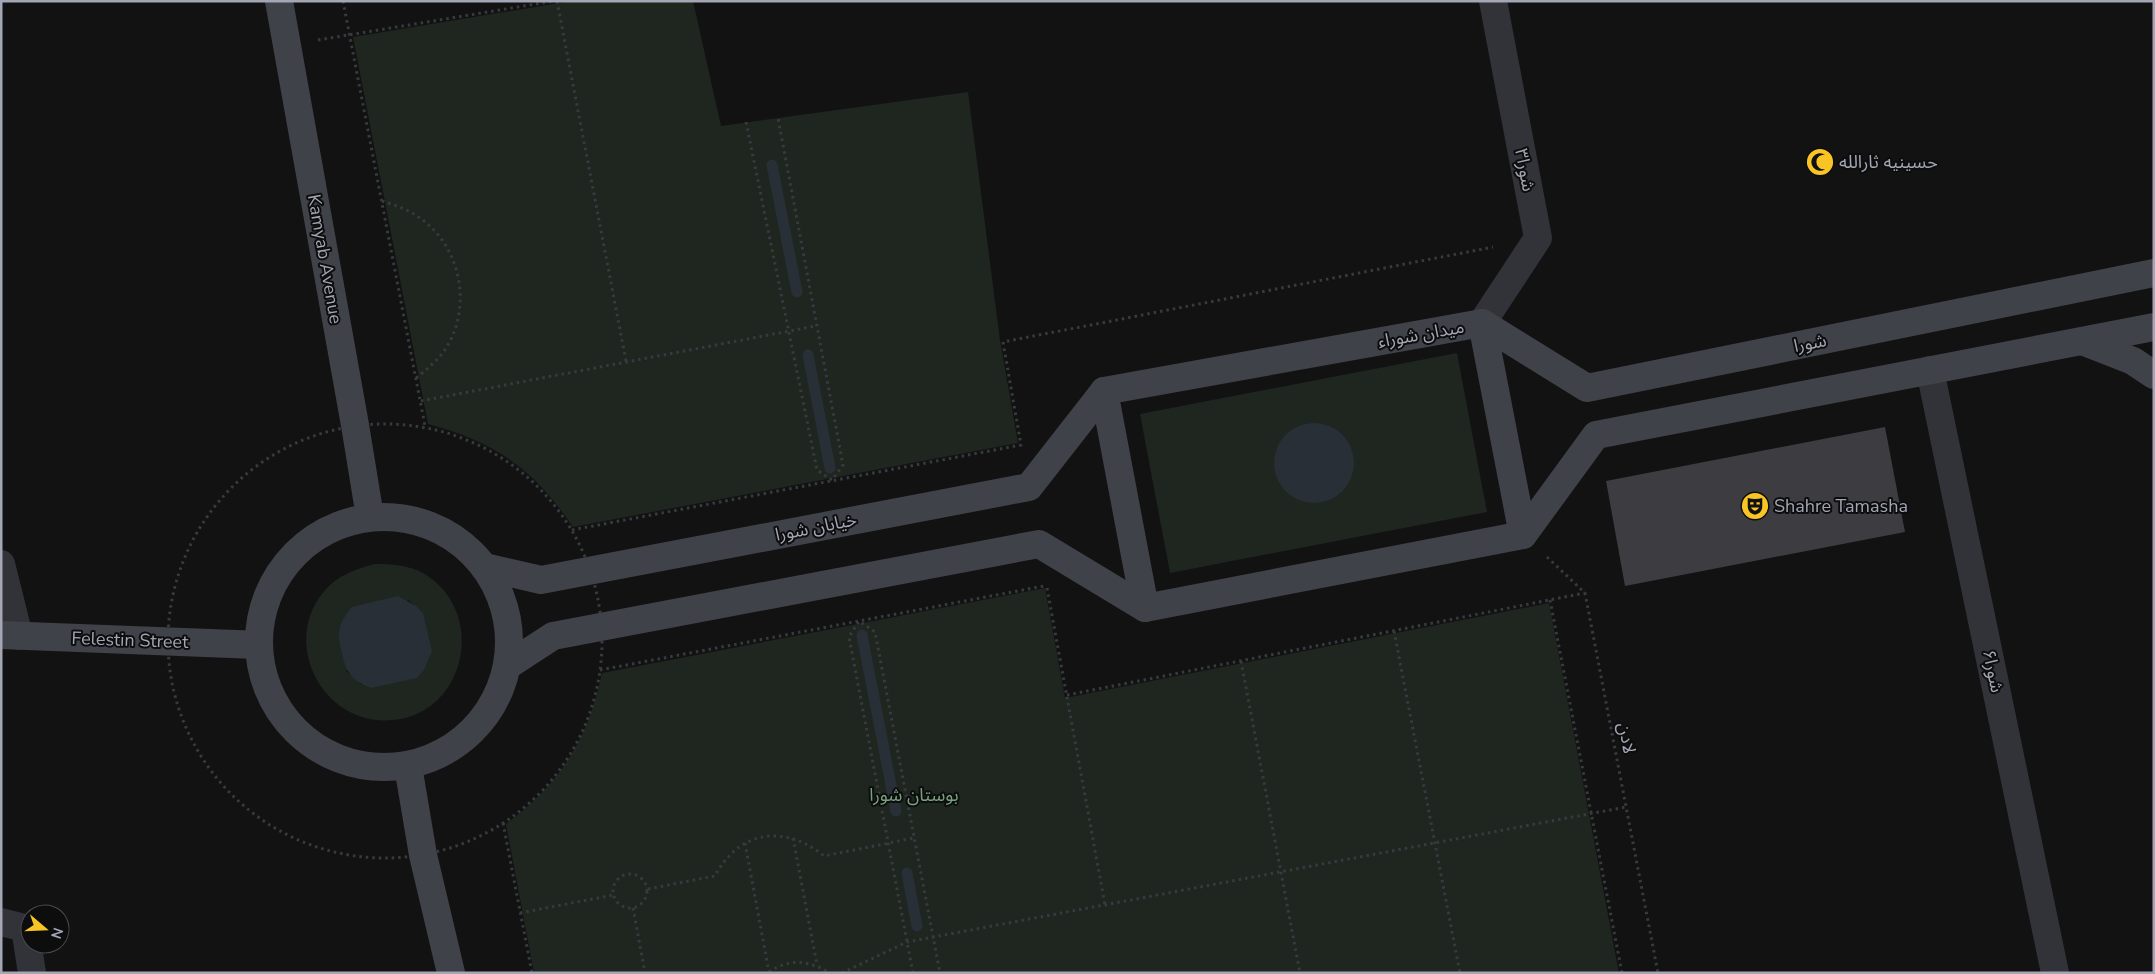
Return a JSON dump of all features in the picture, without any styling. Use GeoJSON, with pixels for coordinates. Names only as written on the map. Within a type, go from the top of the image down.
{"type":"FeatureCollection","features":[{"type":"Feature","properties":{"kind":"main road","name":"Kamyab Avenue"},"geometry":{"type":"LineString","coordinates":[[281,2],[286,45],[356,425],[370,517]]}},
{"type":"Feature","properties":{"kind":"main road","name":"شورا"},"geometry":{"type":"LineString","coordinates":[[1482,324],[1587,388],[2154,273]]}},
{"type":"Feature","properties":{"kind":"main road","name":"میدان شوراء"},"geometry":{"type":"LineString","coordinates":[[1104,391],[1482,324],[1523,535]]}},
{"type":"Feature","properties":{"kind":"main road"},"geometry":{"type":"LineString","coordinates":[[507,666],[553,636],[1039,544],[1145,608],[1523,535],[1596,434],[2154,327]]}},
{"type":"Feature","properties":{"kind":"main road"},"geometry":{"type":"LineString","coordinates":[[2082,341],[2133,362],[2154,375]]}},
{"type":"Feature","properties":{"kind":"main road","name":"خیابان شورا"},"geometry":{"type":"LineString","coordinates":[[484,567],[541,580],[1029,487],[1104,391]]}},
{"type":"Feature","properties":{"kind":"main road"},"geometry":{"type":"LineString","coordinates":[[1104,391],[1145,608]]}},
{"type":"Feature","properties":{"kind":"main road"},"geometry":{"type":"LineString","coordinates":[[370,517],[396,517],[421,522],[446,532],[466,547],[484,567],[498,589],[506,614],[510,640],[507,666],[500,690],[488,711],[472,731],[454,747],[432,759],[408,766],[384,768],[359,766],[336,759],[315,747],[296,732],[280,713],[269,692],[262,669],[259,645],[261,618],[269,593],[282,570],[299,550],[320,535],[344,523],[370,517]]}},
{"type":"Feature","properties":{"kind":"main road","name":"Felestin Street"},"geometry":{"type":"LineString","coordinates":[[10,636],[259,645]]}},
{"type":"Feature","properties":{"kind":"main road"},"geometry":{"type":"LineString","coordinates":[[408,766],[423,855],[451,973]]}},
{"type":"Feature","properties":{"kind":"street","name":"شورا۳"},"geometry":{"type":"LineString","coordinates":[[1493,1],[1538,238]]}},
{"type":"Feature","properties":{"kind":"street"},"geometry":{"type":"LineString","coordinates":[[1482,324],[1538,238]]}},
{"type":"Feature","properties":{"kind":"street","name":"شورا۶"},"geometry":{"type":"LineString","coordinates":[[1930,370],[2055,973]]}},
{"type":"Feature","properties":{"kind":"street"},"geometry":{"type":"LineString","coordinates":[[1,564],[10,636]]}},
{"type":"Feature","properties":{"kind":"street"},"geometry":{"type":"LineString","coordinates":[[1,922],[25,928],[32,973]]}},
{"type":"Feature","properties":{"kind":"path"},"geometry":{"type":"LineString","coordinates":[[343,1],[426,426]]}},
{"type":"Feature","properties":{"kind":"path"},"geometry":{"type":"LineString","coordinates":[[286,45],[556,1],[626,361]]}},
{"type":"Feature","properties":{"kind":"path"},"geometry":{"type":"LineString","coordinates":[[778,118],[843,465],[832,480]]}},
{"type":"Feature","properties":{"kind":"path"},"geometry":{"type":"LineString","coordinates":[[746,122],[790,330],[817,470],[832,480]]}},
{"type":"Feature","properties":{"kind":"path"},"geometry":{"type":"LineString","coordinates":[[382,201],[417,216],[432,228],[449,251],[459,278],[458,316],[453,334],[444,351],[431,366],[416,378]]}},
{"type":"Feature","properties":{"kind":"path"},"geometry":{"type":"LineString","coordinates":[[572,530],[1022,445],[1003,342],[1538,238]]}},
{"type":"Feature","properties":{"kind":"path"},"geometry":{"type":"LineString","coordinates":[[421,401],[816,326]]}},
{"type":"Feature","properties":{"kind":"path"},"geometry":{"type":"LineString","coordinates":[[391,423],[426,426],[455,434],[484,446],[510,462],[534,482],[554,504],[572,530],[590,570],[598,597],[601,627],[600,670],[595,696],[586,722],[560,768],[544,789],[503,823],[478,837],[452,848],[423,855],[395,858],[337,853],[309,845],[282,832],[258,817],[235,798],[216,777],[199,753],[186,727],[176,699],[170,670],[168,641],[170,610],[177,580],[188,550],[202,523],[222,498],[244,476],[268,457],[325,431],[356,425],[391,423]]}},
{"type":"Feature","properties":{"kind":"path"},"geometry":{"type":"LineString","coordinates":[[1523,535],[1585,593]]}},
{"type":"Feature","properties":{"kind":"path"},"geometry":{"type":"LineString","coordinates":[[600,670],[1047,585],[1105,905]]}},
{"type":"Feature","properties":{"kind":"path"},"geometry":{"type":"LineString","coordinates":[[1067,695],[1585,593]]}},
{"type":"Feature","properties":{"kind":"path","name":"لادن"},"geometry":{"type":"LineString","coordinates":[[1585,593],[1658,973]]}},
{"type":"Feature","properties":{"kind":"path"},"geometry":{"type":"LineString","coordinates":[[1550,600],[1622,973]]}},
{"type":"Feature","properties":{"kind":"path"},"geometry":{"type":"LineString","coordinates":[[859,621],[875,632],[940,973]]}},
{"type":"Feature","properties":{"kind":"path"},"geometry":{"type":"LineString","coordinates":[[859,621],[849,637],[913,973]]}},
{"type":"Feature","properties":{"kind":"path"},"geometry":{"type":"LineString","coordinates":[[1394,631],[1460,973]]}},
{"type":"Feature","properties":{"kind":"path"},"geometry":{"type":"LineString","coordinates":[[1240,661],[1300,973]]}},
{"type":"Feature","properties":{"kind":"path"},"geometry":{"type":"LineString","coordinates":[[842,973],[907,942],[1626,807]]}},
{"type":"Feature","properties":{"kind":"path"},"geometry":{"type":"LineString","coordinates":[[503,823],[532,973]]}},
{"type":"Feature","properties":{"kind":"path"},"geometry":{"type":"LineString","coordinates":[[648,889],[715,876],[727,857],[745,843],[768,836],[793,837],[804,841],[824,856],[914,838]]}},
{"type":"Feature","properties":{"kind":"path"},"geometry":{"type":"LineString","coordinates":[[793,837],[817,965]]}},
{"type":"Feature","properties":{"kind":"path"},"geometry":{"type":"LineString","coordinates":[[745,843],[769,972],[787,963],[797,961],[817,965],[830,973]]}},
{"type":"Feature","properties":{"kind":"path"},"geometry":{"type":"LineString","coordinates":[[627,873],[640,877],[648,889],[644,901],[633,908],[621,906],[613,895],[615,882],[627,873]]}},
{"type":"Feature","properties":{"kind":"path"},"geometry":{"type":"LineString","coordinates":[[520,913],[613,895]]}},
{"type":"Feature","properties":{"kind":"path"},"geometry":{"type":"LineString","coordinates":[[633,908],[645,973]]}},
{"type":"Feature","properties":{"kind":"green space"},"geometry":{"type":"Polygon","coordinates":[[[571,1],[693,1],[721,126],[968,92],[1000,340],[1018,443],[573,527],[543,489],[511,460],[473,440],[428,424],[353,37],[571,1]]]}},
{"type":"Feature","properties":{"kind":"green space"},"geometry":{"type":"Polygon","coordinates":[[[1457,353],[1487,512],[1170,573],[1140,414],[1457,353]]]}},
{"type":"Feature","properties":{"kind":"green space"},"geometry":{"type":"Polygon","coordinates":[[[375,564],[412,568],[423,573],[443,590],[456,610],[461,634],[460,657],[453,680],[439,699],[419,713],[394,720],[368,719],[345,709],[327,694],[314,674],[307,652],[307,628],[315,605],[331,584],[352,571],[375,564]],[[408,600],[346,671],[361,684],[423,613],[408,600]]]}},
{"type":"Feature","properties":{"kind":"green space","name":"بوستان شورا"},"geometry":{"type":"Polygon","coordinates":[[[1045,588],[1065,698],[1549,603],[1619,973],[534,973],[506,824],[542,793],[569,758],[589,719],[602,673],[1045,588]]]}},
{"type":"Feature","properties":{"kind":"shaded area"},"geometry":{"type":"Polygon","coordinates":[[[1306,423],[1322,423],[1343,434],[1354,455],[1354,471],[1343,492],[1322,503],[1306,503],[1292,497],[1280,485],[1274,471],[1274,455],[1280,441],[1292,429],[1306,423]]]}},
{"type":"Feature","properties":{"kind":"shaded area"},"geometry":{"type":"Polygon","coordinates":[[[398,596],[416,606],[423,613],[432,651],[424,670],[417,678],[371,688],[354,679],[346,667],[339,640],[341,624],[352,607],[398,596]]]}},
{"type":"Feature","properties":{"kind":"building","name":"Shahre Tamasha"},"geometry":{"type":"Polygon","coordinates":[[[1885,427],[1905,532],[1625,586],[1606,481],[1885,427]]]}},
{"type":"Feature","properties":{"kind":"waterway"},"geometry":{"type":"LineString","coordinates":[[772,165],[797,292]]}},
{"type":"Feature","properties":{"kind":"waterway"},"geometry":{"type":"LineString","coordinates":[[808,355],[830,468]]}},
{"type":"Feature","properties":{"kind":"waterway"},"geometry":{"type":"LineString","coordinates":[[862,635],[896,811]]}},
{"type":"Feature","properties":{"kind":"waterway"},"geometry":{"type":"LineString","coordinates":[[907,873],[917,926]]}},
{"type":"Feature","properties":{"kind":"place","name":"حسینیه ثارالله"},"geometry":{"type":"Point","coordinates":[1820,162]}},
{"type":"Feature","properties":{"kind":"place","name":"Shahre Tamasha"},"geometry":{"type":"Point","coordinates":[1755,506]}}]}
